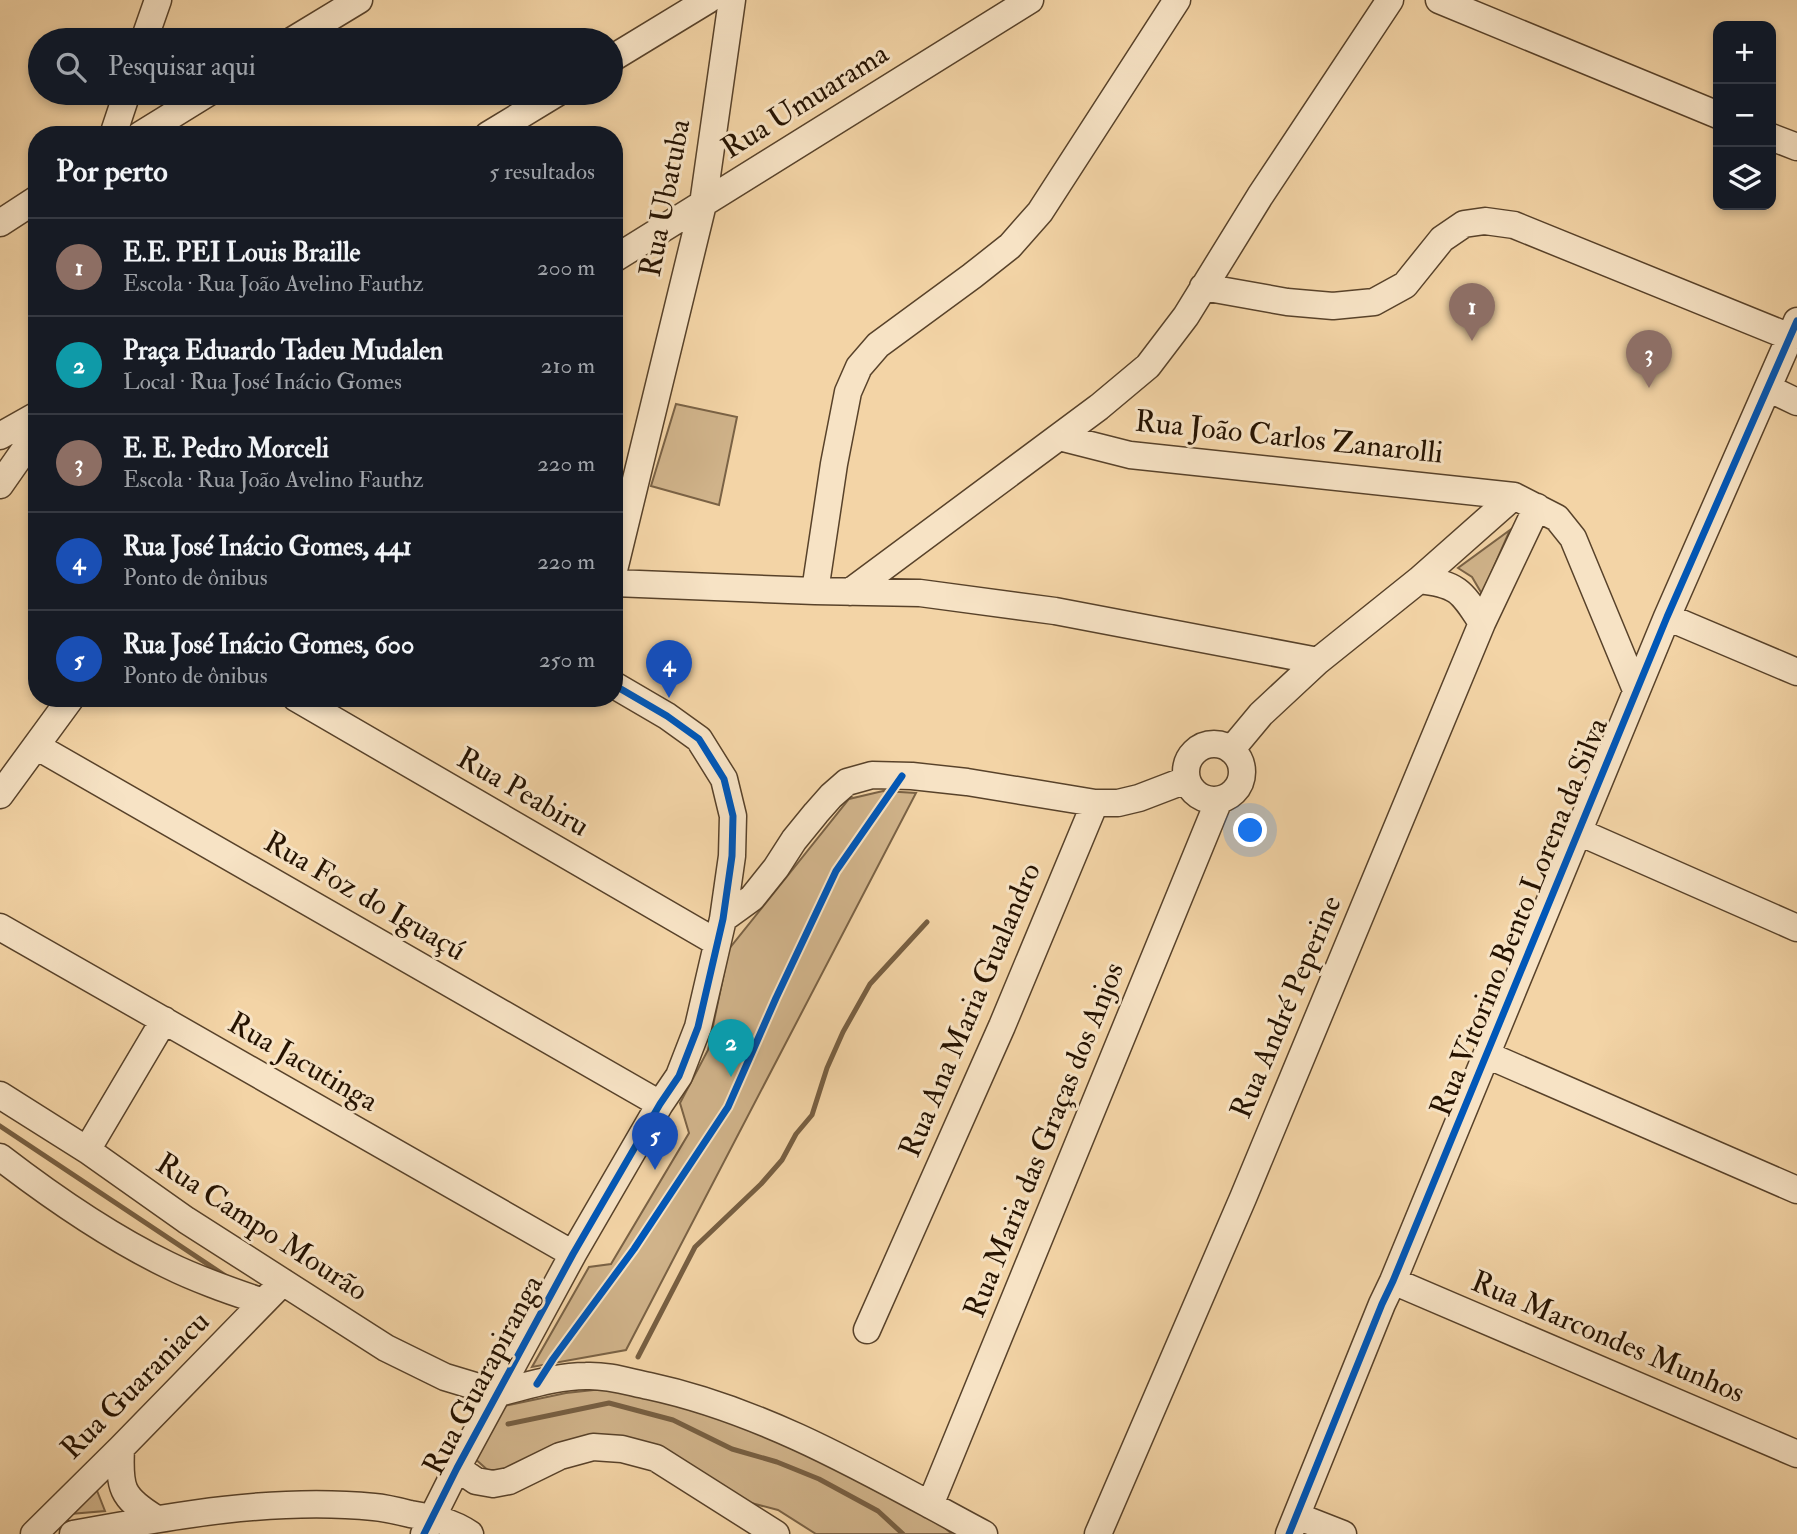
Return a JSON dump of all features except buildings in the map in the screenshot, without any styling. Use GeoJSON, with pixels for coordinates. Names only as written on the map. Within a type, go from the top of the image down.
{"type":"FeatureCollection","features":[{"type":"Feature","properties":{"kind":"street"},"geometry":{"type":"LineString","coordinates":[[148,28],[158,0]]}},
{"type":"Feature","properties":{"kind":"street"},"geometry":{"type":"LineString","coordinates":[[623,53],[708,0]]}},
{"type":"Feature","properties":{"kind":"street","name":"Rua Ubatuba"},"geometry":{"type":"LineString","coordinates":[[623,533],[703,204],[732,0]]}},
{"type":"Feature","properties":{"kind":"street","name":"Rua Umuarama"},"geometry":{"type":"LineString","coordinates":[[623,253],[1030,0]]}},
{"type":"Feature","properties":{"kind":"street"},"geometry":{"type":"LineString","coordinates":[[815,591],[836,452],[848,392],[859,367],[878,345],[1010,246],[1040,212],[1177,0]]}},
{"type":"Feature","properties":{"kind":"street"},"geometry":{"type":"LineString","coordinates":[[850,592],[1099,407],[1147,366],[1186,316],[1260,196],[1390,0]]}},
{"type":"Feature","properties":{"kind":"street"},"geometry":{"type":"LineString","coordinates":[[1440,0],[1713,113]]}},
{"type":"Feature","properties":{"kind":"street"},"geometry":{"type":"LineString","coordinates":[[311,28],[346,4]]}},
{"type":"Feature","properties":{"kind":"street"},"geometry":{"type":"LineString","coordinates":[[116,126],[123,105]]}},
{"type":"Feature","properties":{"kind":"street"},"geometry":{"type":"LineString","coordinates":[[155,126],[189,105]]}},
{"type":"Feature","properties":{"kind":"street"},"geometry":{"type":"LineString","coordinates":[[503,126],[537,105]]}},
{"type":"Feature","properties":{"kind":"street"},"geometry":{"type":"LineString","coordinates":[[1776,139],[1797,148]]}},
{"type":"Feature","properties":{"kind":"street"},"geometry":{"type":"LineString","coordinates":[[0,223],[28,205]]}},
{"type":"Feature","properties":{"kind":"street"},"geometry":{"type":"LineString","coordinates":[[1203,287],[1287,302],[1333,306],[1374,302],[1405,285],[1443,239],[1464,224],[1485,221],[1514,225],[1793,329]]}},
{"type":"Feature","properties":{"kind":"street","name":"Rua Vitorino Bento Lorena da Silva"},"geometry":{"type":"LineString","coordinates":[[1293,1525],[1636,690],[1793,329]]}},
{"type":"Feature","properties":{"kind":"street"},"geometry":{"type":"LineString","coordinates":[[1768,388],[1797,402]]}},
{"type":"Feature","properties":{"kind":"street"},"geometry":{"type":"LineString","coordinates":[[0,436],[28,420]]}},
{"type":"Feature","properties":{"kind":"street","name":"Rua João Carlos Zanarolli"},"geometry":{"type":"LineString","coordinates":[[1059,437],[1130,455],[1525,501]]}},
{"type":"Feature","properties":{"kind":"street"},"geometry":{"type":"LineString","coordinates":[[0,485],[28,445]]}},
{"type":"Feature","properties":{"kind":"street"},"geometry":{"type":"LineString","coordinates":[[1231,750],[1261,714],[1318,661],[1419,580],[1525,501],[1557,518],[1573,538],[1636,690]]}},
{"type":"Feature","properties":{"kind":"street","name":"Rua André Peperine"},"geometry":{"type":"LineString","coordinates":[[1098,1534],[1243,1198],[1482,624],[1525,501]]}},
{"type":"Feature","properties":{"kind":"street"},"geometry":{"type":"LineString","coordinates":[[1419,580],[1450,586],[1465,597],[1482,624]]}},
{"type":"Feature","properties":{"kind":"street"},"geometry":{"type":"LineString","coordinates":[[623,583],[920,593],[1055,611],[1318,661]]}},
{"type":"Feature","properties":{"kind":"street"},"geometry":{"type":"LineString","coordinates":[[1667,617],[1797,671]]}},
{"type":"Feature","properties":{"kind":"street","name":"Rua Guarapiranga"},"geometry":{"type":"LineString","coordinates":[[428,1526],[573,1254],[679,1076],[698,1027],[720,931],[732,856],[733,816],[724,779],[699,739],[623,690]]}},
{"type":"Feature","properties":{"kind":"street"},"geometry":{"type":"LineString","coordinates":[[0,795],[64,707]]}},
{"type":"Feature","properties":{"kind":"street","name":"Rua Peabiru"},"geometry":{"type":"LineString","coordinates":[[312,707],[720,931]]}},
{"type":"Feature","properties":{"kind":"street"},"geometry":{"type":"LineString","coordinates":[[1215,744],[1231,750],[1238,757],[1242,774],[1235,791],[1219,800],[1202,799],[1195,795],[1186,780],[1185,772],[1191,755],[1198,749],[1215,744]]}},
{"type":"Feature","properties":{"kind":"street","name":"Rua Foz do Iguaçú"},"geometry":{"type":"LineString","coordinates":[[36,746],[660,1104]]}},
{"type":"Feature","properties":{"kind":"street"},"geometry":{"type":"LineString","coordinates":[[720,931],[752,898],[794,840],[846,782],[872,775],[912,776],[967,782],[1094,803],[1118,803],[1186,780]]}},
{"type":"Feature","properties":{"kind":"street","name":"Rua Maria das Graças dos Anjos"},"geometry":{"type":"LineString","coordinates":[[930,1505],[1219,800]]}},
{"type":"Feature","properties":{"kind":"street","name":"Rua Ana Maria Gualandro"},"geometry":{"type":"LineString","coordinates":[[867,1330],[1002,1026],[1094,803]]}},
{"type":"Feature","properties":{"kind":"street"},"geometry":{"type":"LineString","coordinates":[[1579,832],[1797,928]]}},
{"type":"Feature","properties":{"kind":"street","name":"Rua Jacutinga"},"geometry":{"type":"LineString","coordinates":[[0,928],[573,1254]]}},
{"type":"Feature","properties":{"kind":"street"},"geometry":{"type":"LineString","coordinates":[[87,1150],[164,1020]]}},
{"type":"Feature","properties":{"kind":"street"},"geometry":{"type":"LineString","coordinates":[[1487,1055],[1797,1190]]}},
{"type":"Feature","properties":{"kind":"street","name":"Rua Campo Mourão"},"geometry":{"type":"LineString","coordinates":[[0,1095],[87,1150],[186,1220],[386,1348],[444,1377],[498,1394]]}},
{"type":"Feature","properties":{"kind":"street"},"geometry":{"type":"LineString","coordinates":[[0,1157],[41,1189],[110,1233],[168,1265],[263,1303]]}},
{"type":"Feature","properties":{"kind":"street","name":"Rua Marcondes Munhos"},"geometry":{"type":"LineString","coordinates":[[1393,1281],[1797,1454]]}},
{"type":"Feature","properties":{"kind":"street","name":"Rua Guaraniacu"},"geometry":{"type":"LineString","coordinates":[[34,1534],[283,1282]]}},
{"type":"Feature","properties":{"kind":"street"},"geometry":{"type":"LineString","coordinates":[[498,1394],[558,1378],[587,1376],[611,1378],[679,1392],[804,1438],[984,1534]]}},
{"type":"Feature","properties":{"kind":"street"},"geometry":{"type":"LineString","coordinates":[[457,1468],[476,1481],[493,1484],[509,1481],[561,1457],[593,1447],[622,1449],[656,1458],[776,1534]]}},
{"type":"Feature","properties":{"kind":"street"},"geometry":{"type":"LineString","coordinates":[[121,1448],[119,1474],[125,1495],[137,1507],[155,1518]]}},
{"type":"Feature","properties":{"kind":"street"},"geometry":{"type":"LineString","coordinates":[[73,1534],[155,1518],[225,1509],[298,1504],[375,1507],[428,1526],[458,1526],[470,1534]]}},
{"type":"Feature","properties":{"kind":"street"},"geometry":{"type":"LineString","coordinates":[[1293,1525],[1343,1534]]}},
{"type":"Feature","properties":{"kind":"shaded area"},"geometry":{"type":"Polygon","coordinates":[[[676,404],[737,417],[719,505],[651,486],[676,404]]]}},
{"type":"Feature","properties":{"kind":"shaded area"},"geometry":{"type":"Polygon","coordinates":[[[1510,530],[1482,594],[1472,577],[1458,568],[1510,530]]]}},
{"type":"Feature","properties":{"kind":"shaded area"},"geometry":{"type":"Polygon","coordinates":[[[883,791],[916,793],[626,1350],[532,1367],[589,1267],[611,1264],[689,1133],[680,1103],[708,1050],[729,949],[849,799],[883,791]]]}},
{"type":"Feature","properties":{"kind":"shaded area"},"geometry":{"type":"Polygon","coordinates":[[[612,1388],[654,1398],[777,1438],[938,1522],[952,1534],[816,1534],[778,1510],[732,1498],[640,1448],[512,1474],[491,1473],[473,1457],[504,1406],[566,1393],[612,1388]]]}},
{"type":"Feature","properties":{"kind":"shaded area"},"geometry":{"type":"Polygon","coordinates":[[[94,1483],[105,1511],[58,1515],[94,1483]]]}},
{"type":"Feature","properties":{"kind":"waterway"},"geometry":{"type":"LineString","coordinates":[[638,1357],[695,1247],[761,1184],[782,1160],[796,1134],[812,1115],[827,1068],[843,1032],[870,984],[927,922]]}},
{"type":"Feature","properties":{"kind":"waterway"},"geometry":{"type":"LineString","coordinates":[[0,1126],[227,1277]]}},
{"type":"Feature","properties":{"kind":"waterway"},"geometry":{"type":"LineString","coordinates":[[508,1424],[609,1403],[673,1420],[732,1449],[777,1462],[819,1479],[878,1511],[903,1534]]}},
{"type":"Feature","properties":{"kind":"cycle path"},"geometry":{"type":"LineString","coordinates":[[1289,1534],[1667,617],[1797,321]]}},
{"type":"Feature","properties":{"kind":"cycle path"},"geometry":{"type":"LineString","coordinates":[[424,1534],[573,1254],[679,1076],[698,1027],[723,919],[732,856],[733,816],[724,779],[699,739],[623,690]]}},
{"type":"Feature","properties":{"kind":"cycle path"},"geometry":{"type":"LineString","coordinates":[[537,1384],[634,1249],[728,1107],[836,871],[902,776]]}},
{"type":"Feature","properties":{"kind":"place","name":"E.E. PEI Louis Braille"},"geometry":{"type":"Point","coordinates":[1472,341]}},
{"type":"Feature","properties":{"kind":"place","name":"E. E. Pedro Morceli"},"geometry":{"type":"Point","coordinates":[1649,388]}},
{"type":"Feature","properties":{"kind":"place","name":"Rua José Inácio Gomes, 441"},"geometry":{"type":"Point","coordinates":[669,698]}},
{"type":"Feature","properties":{"kind":"place","name":"Praça Eduardo Tadeu Mudalen"},"geometry":{"type":"Point","coordinates":[731,1077]}},
{"type":"Feature","properties":{"kind":"place","name":"Rua José Inácio Gomes, 600"},"geometry":{"type":"Point","coordinates":[655,1170]}}]}
